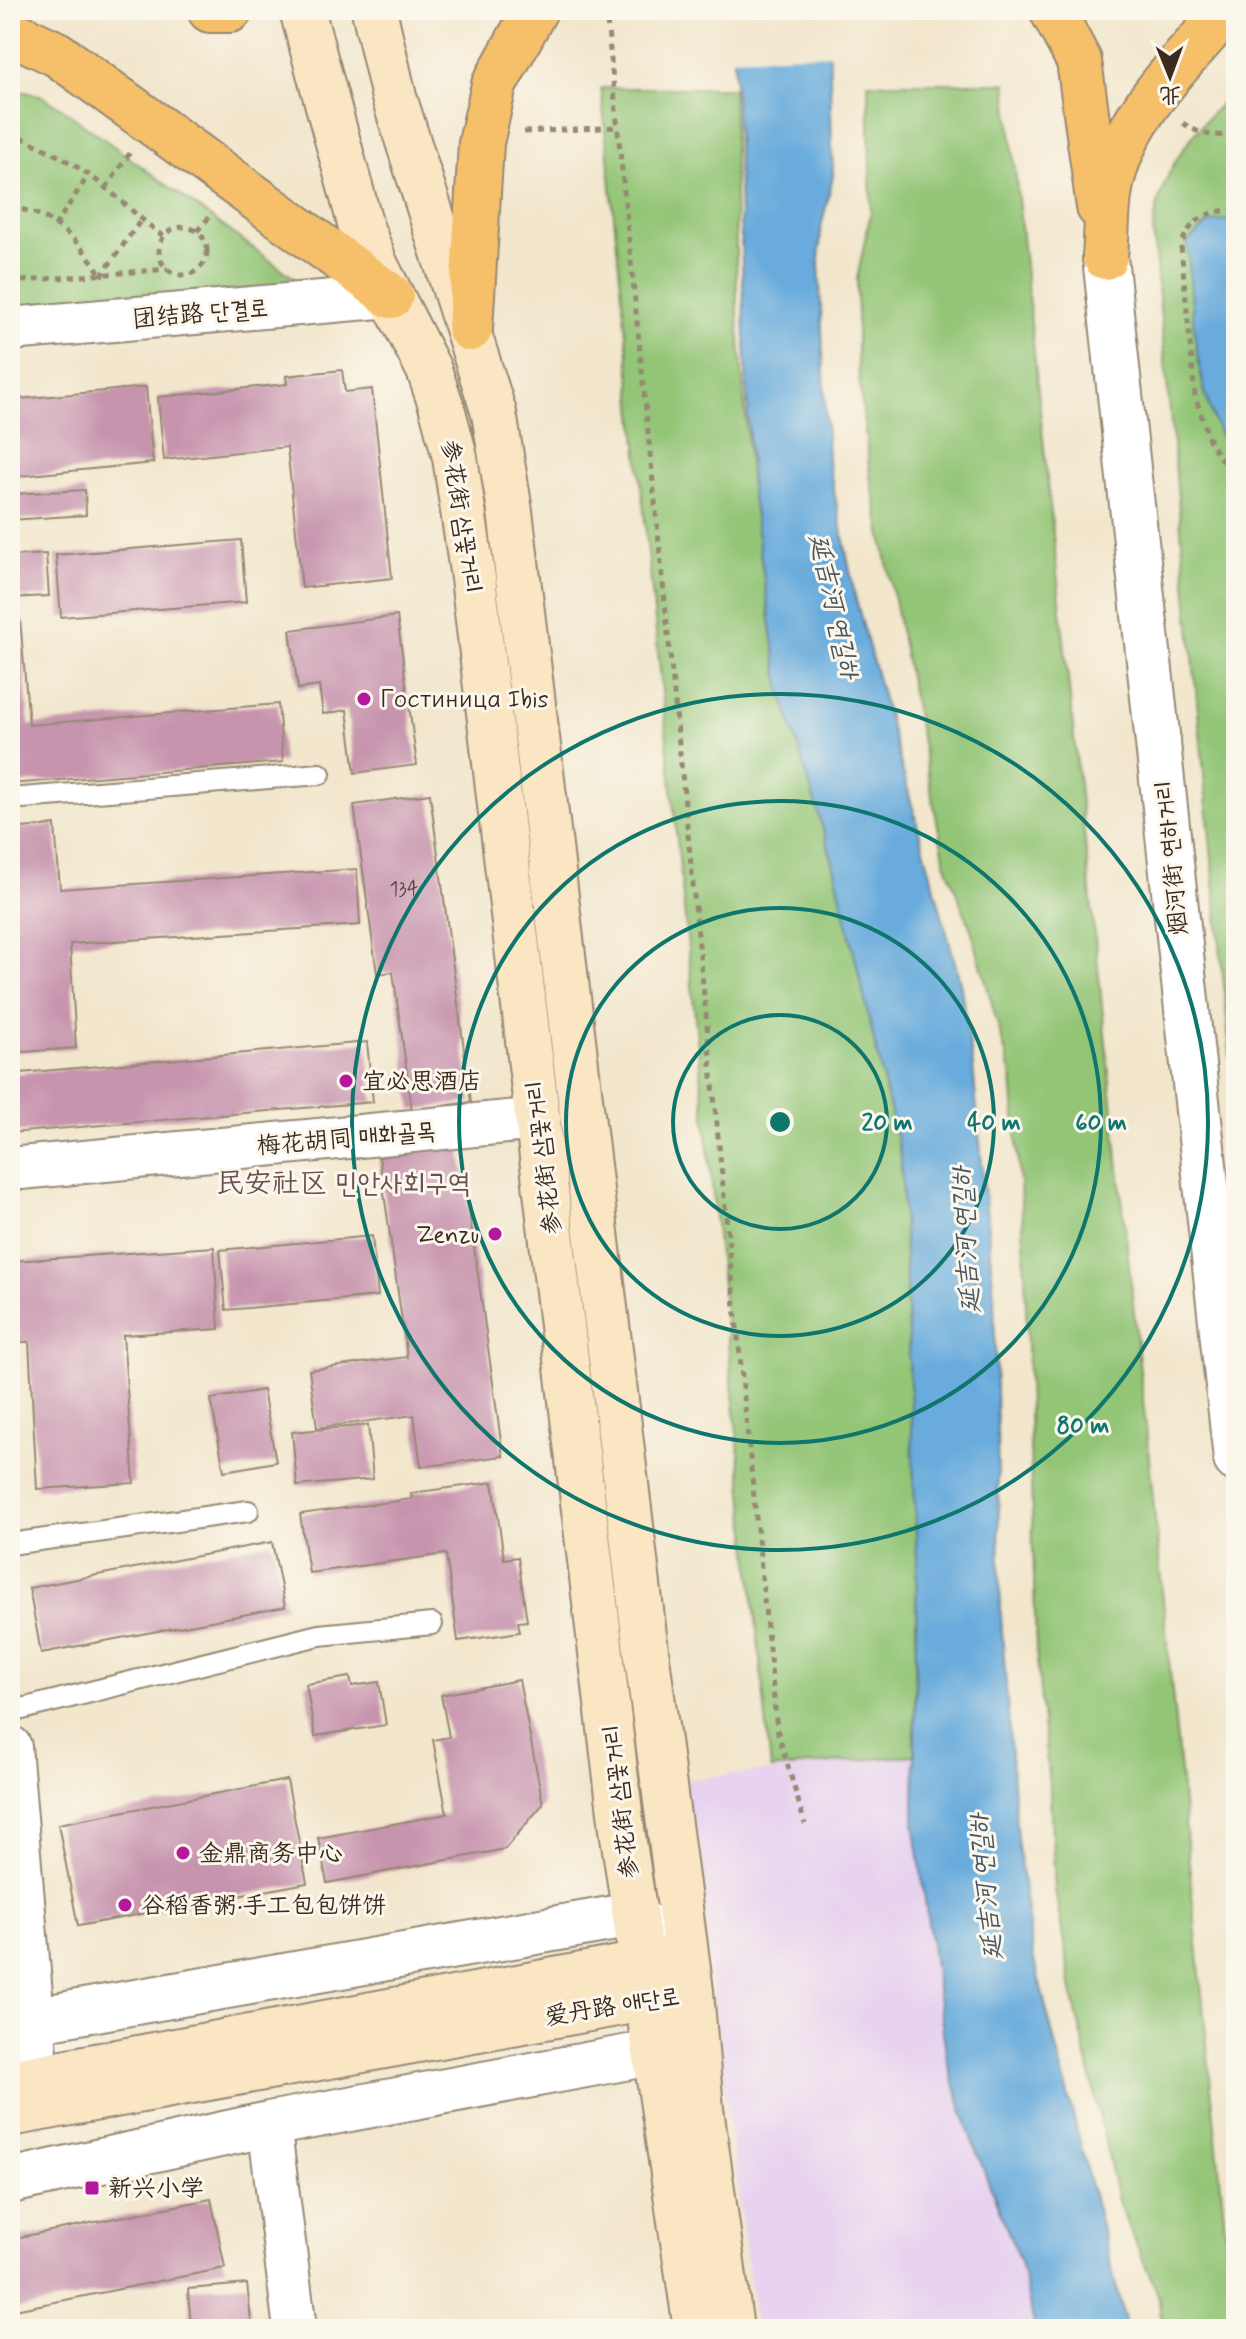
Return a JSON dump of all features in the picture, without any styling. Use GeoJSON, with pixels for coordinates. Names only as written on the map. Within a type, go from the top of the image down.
{"type":"FeatureCollection","features":[{"type":"Feature","properties":{"kind":"main road"},"geometry":{"type":"LineString","coordinates":[[210,10],[230,10]]}},
{"type":"Feature","properties":{"kind":"main road","name":"参花街 삼꽃거리"},"geometry":{"type":"LineString","coordinates":[[302,10],[361,227],[391,296],[429,370],[455,457],[475,594],[633,1915],[666,1977],[656,2052],[696,2329]]}},
{"type":"Feature","properties":{"kind":"main road","name":"参花街 삼꽃거리"},"geometry":{"type":"LineString","coordinates":[[374,10],[394,97],[470,329],[494,413],[510,511],[666,1977],[701,2109],[731,2329]]}},
{"type":"Feature","properties":{"kind":"main road"},"geometry":{"type":"LineString","coordinates":[[470,329],[481,143],[494,85],[535,10]]}},
{"type":"Feature","properties":{"kind":"main road"},"geometry":{"type":"LineString","coordinates":[[1052,10],[1079,61],[1105,257]]}},
{"type":"Feature","properties":{"kind":"main road"},"geometry":{"type":"LineString","coordinates":[[1105,257],[1110,188],[1124,145],[1143,108],[1227,10]]}},
{"type":"Feature","properties":{"kind":"main road"},"geometry":{"type":"LineString","coordinates":[[10,32],[57,54],[391,296]]}},
{"type":"Feature","properties":{"kind":"main road","name":"爱丹路 애단로"},"geometry":{"type":"LineString","coordinates":[[24,2080],[666,1977]]}},
{"type":"Feature","properties":{"kind":"main road","name":"爱丹路 애단로"},"geometry":{"type":"LineString","coordinates":[[10,2114],[666,1977]]}},
{"type":"Feature","properties":{"kind":"street","name":"烟河街 연하거리"},"geometry":{"type":"LineString","coordinates":[[1105,257],[1236,1459]]}},
{"type":"Feature","properties":{"kind":"street","name":"团结路 단결로"},"geometry":{"type":"LineString","coordinates":[[10,329],[391,296]]}},
{"type":"Feature","properties":{"kind":"street","name":"梅花胡同 매화골목"},"geometry":{"type":"LineString","coordinates":[[10,1169],[539,1119]]}},
{"type":"Feature","properties":{"kind":"street"},"geometry":{"type":"LineString","coordinates":[[10,1747],[24,2080]]}},
{"type":"Feature","properties":{"kind":"street"},"geometry":{"type":"LineString","coordinates":[[21,2022],[633,1915]]}},
{"type":"Feature","properties":{"kind":"street"},"geometry":{"type":"LineString","coordinates":[[10,2181],[269,2124],[656,2052]]}},
{"type":"Feature","properties":{"kind":"street"},"geometry":{"type":"LineString","coordinates":[[269,2124],[295,2329]]}},
{"type":"Feature","properties":{"kind":"lane"},"geometry":{"type":"LineString","coordinates":[[10,799],[320,774]]}},
{"type":"Feature","properties":{"kind":"lane"},"geometry":{"type":"LineString","coordinates":[[10,1544],[248,1511]]}},
{"type":"Feature","properties":{"kind":"lane"},"geometry":{"type":"LineString","coordinates":[[10,1712],[319,1635],[432,1624]]}},
{"type":"Feature","properties":{"kind":"path"},"geometry":{"type":"LineString","coordinates":[[606,10],[777,1729],[805,1824]]}},
{"type":"Feature","properties":{"kind":"path"},"geometry":{"type":"LineString","coordinates":[[1183,123],[1205,134],[1220,136],[1236,131]]}},
{"type":"Feature","properties":{"kind":"path"},"geometry":{"type":"LineString","coordinates":[[508,133],[619,127]]}},
{"type":"Feature","properties":{"kind":"path"},"geometry":{"type":"LineString","coordinates":[[10,133],[55,153],[106,188],[165,237]]}},
{"type":"Feature","properties":{"kind":"path"},"geometry":{"type":"LineString","coordinates":[[10,148],[11,208],[36,212],[78,242],[101,275],[103,321]]}},
{"type":"Feature","properties":{"kind":"path"},"geometry":{"type":"LineString","coordinates":[[106,188],[133,149]]}},
{"type":"Feature","properties":{"kind":"path"},"geometry":{"type":"LineString","coordinates":[[55,226],[88,176]]}},
{"type":"Feature","properties":{"kind":"path"},"geometry":{"type":"LineString","coordinates":[[197,231],[217,210]]}},
{"type":"Feature","properties":{"kind":"path"},"geometry":{"type":"LineString","coordinates":[[1236,210],[1209,213],[1197,220],[1185,233],[1181,246],[1195,396],[1210,442],[1236,483]]}},
{"type":"Feature","properties":{"kind":"path"},"geometry":{"type":"LineString","coordinates":[[101,275],[141,220]]}},
{"type":"Feature","properties":{"kind":"path"},"geometry":{"type":"LineString","coordinates":[[10,282],[168,269],[183,275],[203,265],[208,251],[197,231],[183,227],[165,237],[160,255],[168,269]]}},
{"type":"Feature","properties":{"kind":"shaded area"},"geometry":{"type":"Polygon","coordinates":[[[914,1755],[914,1821],[947,2060],[971,2138],[1020,2262],[1035,2329],[756,2329],[685,1780],[914,1755]]]}},
{"type":"Feature","properties":{"kind":"green space"},"geometry":{"type":"Polygon","coordinates":[[[868,83],[1006,83],[1147,1438],[1235,2329],[1163,2329],[1158,2294],[1119,2204],[1073,1997],[1055,1890],[1050,1796],[1036,1650],[1024,1241],[1012,1076],[972,932],[945,862],[870,475],[857,359],[857,279],[871,211],[868,83]]]}},
{"type":"Feature","properties":{"kind":"green space"},"geometry":{"type":"Polygon","coordinates":[[[601,88],[733,88],[737,301],[751,490],[780,687],[833,862],[901,1157],[917,1559],[914,1755],[771,1769],[601,88]]]}},
{"type":"Feature","properties":{"kind":"green space"},"geometry":{"type":"Polygon","coordinates":[[[1236,88],[1236,1114],[1153,233],[1156,210],[1170,171],[1193,136],[1236,88]]]}},
{"type":"Feature","properties":{"kind":"green space"},"geometry":{"type":"Polygon","coordinates":[[[10,89],[40,95],[60,107],[294,278],[299,285],[10,311],[10,89]]]}},
{"type":"Feature","properties":{"kind":"water","name":"延吉河 연길하"},"geometry":{"type":"Polygon","coordinates":[[[732,10],[828,10],[833,176],[821,228],[819,263],[828,461],[855,596],[960,981],[973,1066],[994,1295],[1001,1616],[1017,1838],[1033,1956],[1127,2329],[1035,2329],[1020,2262],[971,2138],[947,2060],[914,1821],[917,1559],[901,1157],[833,862],[780,687],[751,490],[732,10]]]}},
{"type":"Feature","properties":{"kind":"water"},"geometry":{"type":"Polygon","coordinates":[[[1236,218],[1236,463],[1210,411],[1203,384],[1194,329],[1187,242],[1209,223],[1236,218]]]}},
{"type":"Feature","properties":{"kind":"pier"},"geometry":{"type":"Polygon","coordinates":[[[728,10],[832,10],[833,54],[728,58],[728,10]]]}},
{"type":"Feature","properties":{"kind":"building"},"geometry":{"type":"Polygon","coordinates":[[[342,370],[345,392],[372,389],[392,578],[302,588],[287,447],[164,460],[158,397],[287,384],[286,376],[342,370]]]}},
{"type":"Feature","properties":{"kind":"building"},"geometry":{"type":"Polygon","coordinates":[[[146,387],[153,463],[10,477],[10,400],[146,387]]]}},
{"type":"Feature","properties":{"kind":"building"},"geometry":{"type":"Polygon","coordinates":[[[85,490],[86,515],[10,520],[10,494],[85,490]]]}},
{"type":"Feature","properties":{"kind":"building"},"geometry":{"type":"Polygon","coordinates":[[[241,540],[246,602],[61,617],[56,555],[241,540]]]}},
{"type":"Feature","properties":{"kind":"building"},"geometry":{"type":"Polygon","coordinates":[[[46,554],[49,596],[10,598],[10,556],[46,554]]]}},
{"type":"Feature","properties":{"kind":"building","name":"Гостиница Ibis"},"geometry":{"type":"Polygon","coordinates":[[[397,616],[417,765],[355,773],[347,710],[323,714],[319,686],[298,689],[290,630],[397,616]]]}},
{"type":"Feature","properties":{"kind":"building"},"geometry":{"type":"Polygon","coordinates":[[[20,618],[29,725],[278,704],[283,762],[10,784],[10,619],[20,618]]]}},
{"type":"Feature","properties":{"kind":"building"},"geometry":{"type":"Polygon","coordinates":[[[430,794],[471,1102],[412,1110],[393,972],[377,974],[354,805],[430,794]]]}},
{"type":"Feature","properties":{"kind":"building"},"geometry":{"type":"Polygon","coordinates":[[[55,825],[60,889],[357,869],[360,925],[70,944],[76,1048],[10,1053],[10,829],[55,825]]]}},
{"type":"Feature","properties":{"kind":"building"},"geometry":{"type":"Polygon","coordinates":[[[367,1042],[373,1102],[10,1133],[10,1074],[367,1042]]]}},
{"type":"Feature","properties":{"kind":"building"},"geometry":{"type":"Polygon","coordinates":[[[460,1145],[503,1456],[421,1467],[414,1415],[317,1428],[309,1370],[407,1357],[379,1157],[460,1145]]]}},
{"type":"Feature","properties":{"kind":"building"},"geometry":{"type":"Polygon","coordinates":[[[372,1236],[378,1296],[226,1310],[220,1250],[372,1236]]]}},
{"type":"Feature","properties":{"kind":"building"},"geometry":{"type":"Polygon","coordinates":[[[214,1247],[219,1329],[123,1335],[134,1483],[37,1489],[29,1342],[19,1342],[13,1261],[214,1247]]]}},
{"type":"Feature","properties":{"kind":"building"},"geometry":{"type":"Polygon","coordinates":[[[263,1390],[276,1462],[224,1471],[211,1399],[263,1390]]]}},
{"type":"Feature","properties":{"kind":"building"},"geometry":{"type":"Polygon","coordinates":[[[368,1425],[373,1479],[297,1486],[292,1432],[368,1425]]]}},
{"type":"Feature","properties":{"kind":"building"},"geometry":{"type":"Polygon","coordinates":[[[493,1482],[504,1559],[518,1557],[527,1621],[518,1622],[520,1632],[458,1641],[446,1554],[309,1573],[300,1514],[412,1499],[411,1493],[493,1482]]]}},
{"type":"Feature","properties":{"kind":"building"},"geometry":{"type":"Polygon","coordinates":[[[272,1542],[285,1607],[41,1653],[29,1588],[272,1542]]]}},
{"type":"Feature","properties":{"kind":"building"},"geometry":{"type":"Polygon","coordinates":[[[350,1677],[352,1686],[379,1682],[386,1725],[315,1736],[306,1684],[350,1677]]]}},
{"type":"Feature","properties":{"kind":"building"},"geometry":{"type":"Polygon","coordinates":[[[519,1680],[543,1804],[505,1849],[327,1883],[318,1838],[447,1814],[433,1740],[449,1737],[441,1695],[519,1680]]]}},
{"type":"Feature","properties":{"kind":"building","name":"金鼎商务中心"},"geometry":{"type":"Polygon","coordinates":[[[287,1780],[307,1883],[78,1926],[58,1824],[287,1780]]]}},
{"type":"Feature","properties":{"kind":"building"},"geometry":{"type":"Polygon","coordinates":[[[211,2199],[225,2268],[10,2311],[10,2239],[211,2199]]]}},
{"type":"Feature","properties":{"kind":"building"},"geometry":{"type":"Polygon","coordinates":[[[247,2284],[252,2329],[191,2329],[188,2289],[247,2284]]]}},
{"type":"Feature","properties":{"kind":"place","name":"Гостиница Ibis"},"geometry":{"type":"Point","coordinates":[364,699]}},
{"type":"Feature","properties":{"kind":"place","name":"宜必思酒店"},"geometry":{"type":"Point","coordinates":[346,1081]}},
{"type":"Feature","properties":{"kind":"place","name":"Zenzu"},"geometry":{"type":"Point","coordinates":[495,1234]}},
{"type":"Feature","properties":{"kind":"place","name":"金鼎商务中心"},"geometry":{"type":"Point","coordinates":[183,1853]}},
{"type":"Feature","properties":{"kind":"place","name":"谷稻香粥·手工包包饼饼"},"geometry":{"type":"Point","coordinates":[125,1905]}},
{"type":"Feature","properties":{"kind":"place","name":"新兴小学"},"geometry":{"type":"Point","coordinates":[92,2188]}},
{"type":"Feature","properties":{"kind":"district","name":"民安社区 민안사회구역"},"geometry":{"type":"Point","coordinates":[343,1182]}}]}
